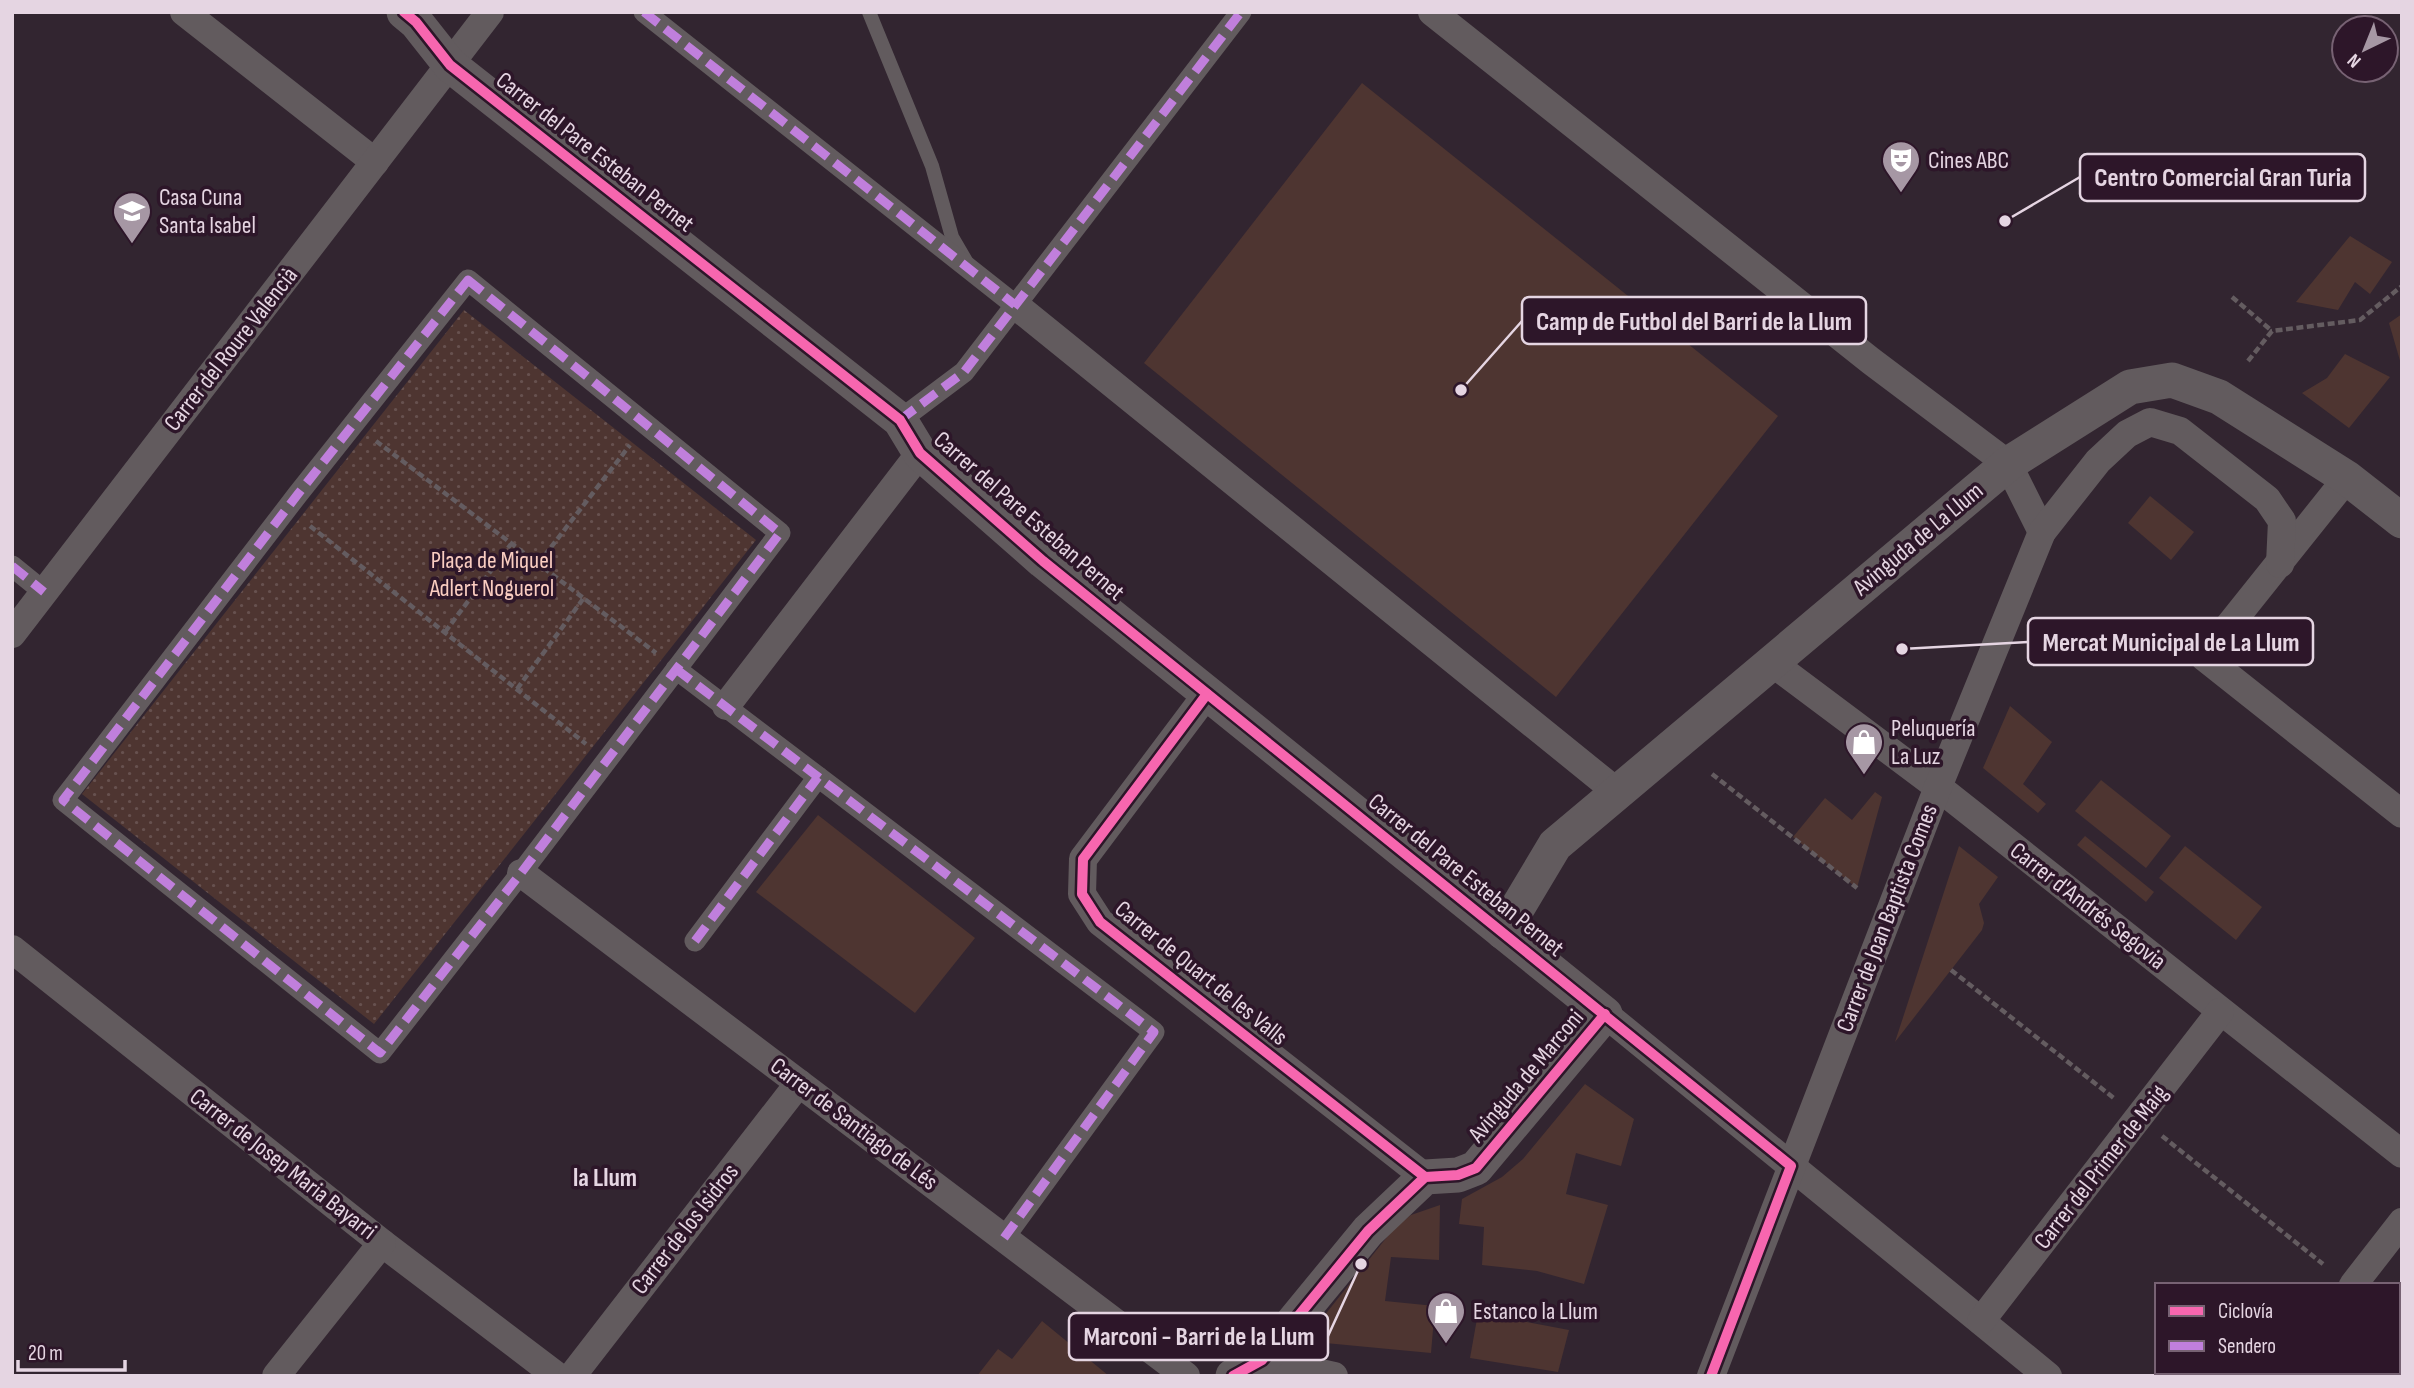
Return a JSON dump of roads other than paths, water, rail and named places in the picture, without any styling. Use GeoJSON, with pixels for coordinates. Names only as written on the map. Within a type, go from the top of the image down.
{"type":"FeatureCollection","features":[{"type":"Feature","properties":{"kind":"street"},"geometry":{"type":"LineString","coordinates":[[184,12],[375,162]]}},
{"type":"Feature","properties":{"kind":"street","name":"Carrer del Pare Esteban Pernet"},"geometry":{"type":"LineString","coordinates":[[404,12],[416,22],[450,65],[901,421],[920,453],[1043,561],[1605,1014]]}},
{"type":"Feature","properties":{"kind":"street","name":"Carrer del Roure Valencià"},"geometry":{"type":"LineString","coordinates":[[12,634],[490,12]]}},
{"type":"Feature","properties":{"kind":"street"},"geometry":{"type":"LineString","coordinates":[[644,12],[1015,304],[1617,792]]}},
{"type":"Feature","properties":{"kind":"street"},"geometry":{"type":"LineString","coordinates":[[901,421],[964,372],[1241,12]]}},
{"type":"Feature","properties":{"kind":"street"},"geometry":{"type":"LineString","coordinates":[[1432,12],[1871,361],[2008,464],[2042,532]]}},
{"type":"Feature","properties":{"kind":"street"},"geometry":{"type":"LineString","coordinates":[[468,281],[780,533],[676,669],[522,873],[380,1053],[63,800],[288,508],[468,281]]}},
{"type":"Feature","properties":{"kind":"street","name":"Avinguda de La Llum"},"geometry":{"type":"LineString","coordinates":[[1503,932],[1555,845],[2008,464],[2130,387],[2172,380],[2193,385],[2234,404],[2347,478],[2402,521]]}},
{"type":"Feature","properties":{"kind":"street","name":"Carrer de Joan Baptista Comes"},"geometry":{"type":"LineString","coordinates":[[1711,1376],[1938,788],[2042,532],[2098,461],[2127,434],[2150,422],[2180,431],[2267,499],[2282,520],[2280,564]]}},
{"type":"Feature","properties":{"kind":"street"},"geometry":{"type":"LineString","coordinates":[[726,706],[920,453]]}},
{"type":"Feature","properties":{"kind":"street"},"geometry":{"type":"LineString","coordinates":[[2347,478],[2204,657],[2402,814]]}},
{"type":"Feature","properties":{"kind":"street"},"geometry":{"type":"LineString","coordinates":[[12,566],[44,592]]}},
{"type":"Feature","properties":{"kind":"street","name":"Carrer d'Andrés Segovia"},"geometry":{"type":"LineString","coordinates":[[1771,662],[1938,788],[2402,1154]]}},
{"type":"Feature","properties":{"kind":"street"},"geometry":{"type":"LineString","coordinates":[[676,669],[1154,1032],[1003,1238]]}},
{"type":"Feature","properties":{"kind":"street","name":"Carrer de Quart de les Valls"},"geometry":{"type":"LineString","coordinates":[[1207,694],[1083,859],[1082,894],[1100,922],[1425,1177]]}},
{"type":"Feature","properties":{"kind":"street"},"geometry":{"type":"LineString","coordinates":[[695,940],[818,777]]}},
{"type":"Feature","properties":{"kind":"street","name":"Carrer de Santiago de Lés"},"geometry":{"type":"LineString","coordinates":[[522,873],[1186,1376]]}},
{"type":"Feature","properties":{"kind":"street","name":"Carrer de Josep Maria Bayarri"},"geometry":{"type":"LineString","coordinates":[[12,949],[382,1243],[556,1376]]}},
{"type":"Feature","properties":{"kind":"street","name":"Carrer del Primer de Maig"},"geometry":{"type":"LineString","coordinates":[[1980,1321],[2220,1012]]}},
{"type":"Feature","properties":{"kind":"street"},"geometry":{"type":"LineString","coordinates":[[1605,1014],[2048,1376]]}},
{"type":"Feature","properties":{"kind":"street","name":"Avinguda de Marconi"},"geometry":{"type":"LineString","coordinates":[[1425,1177],[1458,1175],[1476,1168],[1605,1014]]}},
{"type":"Feature","properties":{"kind":"street","name":"Carrer de los Isidros"},"geometry":{"type":"LineString","coordinates":[[572,1376],[799,1083]]}},
{"type":"Feature","properties":{"kind":"street"},"geometry":{"type":"LineString","coordinates":[[1248,1368],[1368,1231],[1425,1177]]}},
{"type":"Feature","properties":{"kind":"street"},"geometry":{"type":"LineString","coordinates":[[2355,1283],[2402,1222]]}},
{"type":"Feature","properties":{"kind":"street"},"geometry":{"type":"LineString","coordinates":[[276,1376],[382,1243]]}},
{"type":"Feature","properties":{"kind":"street"},"geometry":{"type":"LineString","coordinates":[[1248,1368],[1335,1376]]}},
{"type":"Feature","properties":{"kind":"lane"},"geometry":{"type":"LineString","coordinates":[[869,12],[932,166],[952,237],[962,258],[1015,304]]}},
{"type":"Feature","properties":{"kind":"place","name":"Cines ABC"},"geometry":{"type":"Point","coordinates":[1901,194]}},
{"type":"Feature","properties":{"kind":"place","name":"Centro Comercial Gran Turia"},"geometry":{"type":"Point","coordinates":[2005,221]}},
{"type":"Feature","properties":{"kind":"place","name":"Casa Cuna Santa Isabel"},"geometry":{"type":"Point","coordinates":[132,245]}},
{"type":"Feature","properties":{"kind":"place","name":"Camp de Futbol del Barri de la Llum"},"geometry":{"type":"Point","coordinates":[1461,390]}},
{"type":"Feature","properties":{"kind":"place","name":"Mercat Municipal de La Llum"},"geometry":{"type":"Point","coordinates":[1902,649]}},
{"type":"Feature","properties":{"kind":"place","name":"Peluquería La Luz"},"geometry":{"type":"Point","coordinates":[1864,776]}},
{"type":"Feature","properties":{"kind":"place","name":"Marconi - Barri de la Llum"},"geometry":{"type":"Point","coordinates":[1361,1264]}},
{"type":"Feature","properties":{"kind":"place","name":"Estanco la Llum"},"geometry":{"type":"Point","coordinates":[1446,1345]}},
{"type":"Feature","properties":{"kind":"district","name":"la Llum"},"geometry":{"type":"Point","coordinates":[605,1178]}},
{"type":"Feature","properties":{"kind":"park label","name":"Plaça de Miquel Adlert Noguerol"},"geometry":{"type":"Point","coordinates":[492,574]}}]}
